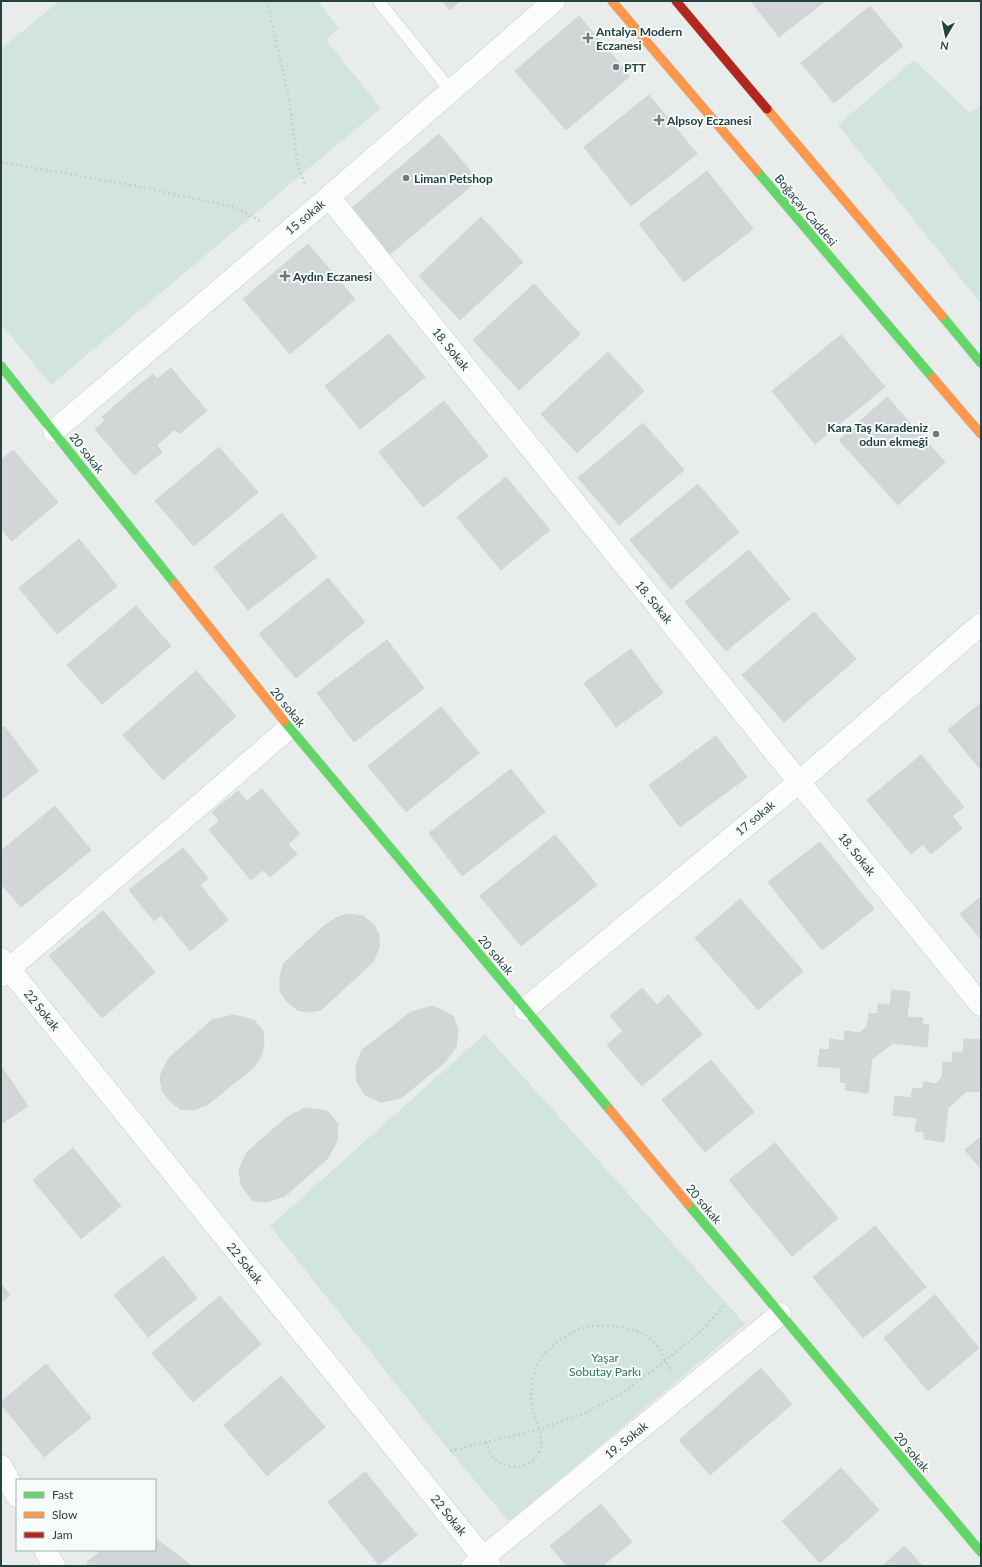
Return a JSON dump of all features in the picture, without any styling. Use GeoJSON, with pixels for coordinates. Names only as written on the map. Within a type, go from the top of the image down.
{"type":"FeatureCollection","features":[{"type":"Feature","properties":{"kind":"street","name":"15 sokak"},"geometry":{"type":"LineString","coordinates":[[54,431],[554,1]]}},
{"type":"Feature","properties":{"kind":"street","name":"Boğaçay Caddesi"},"geometry":{"type":"LineString","coordinates":[[612,1],[981,434]]}},
{"type":"Feature","properties":{"kind":"street"},"geometry":{"type":"LineString","coordinates":[[676,1],[981,363]]}},
{"type":"Feature","properties":{"kind":"street","name":"18. Sokak"},"geometry":{"type":"LineString","coordinates":[[329,196],[799,782],[981,1005]]}},
{"type":"Feature","properties":{"kind":"street","name":"20 sokak"},"geometry":{"type":"LineString","coordinates":[[1,366],[289,728],[526,1008],[780,1314],[981,1552]]}},
{"type":"Feature","properties":{"kind":"street","name":"17 sokak"},"geometry":{"type":"LineString","coordinates":[[526,1008],[799,782],[981,624]]}},
{"type":"Feature","properties":{"kind":"street"},"geometry":{"type":"LineString","coordinates":[[4,968],[289,728]]}},
{"type":"Feature","properties":{"kind":"street","name":"22 Sokak"},"geometry":{"type":"LineString","coordinates":[[4,968],[482,1563]]}},
{"type":"Feature","properties":{"kind":"street","name":"19. Sokak"},"geometry":{"type":"LineString","coordinates":[[482,1563],[780,1314]]}},
{"type":"Feature","properties":{"kind":"street"},"geometry":{"type":"LineString","coordinates":[[1,1466],[16,1494]]}},
{"type":"Feature","properties":{"kind":"street"},"geometry":{"type":"LineString","coordinates":[[46,1551],[54,1566]]}},
{"type":"Feature","properties":{"kind":"lane"},"geometry":{"type":"LineString","coordinates":[[380,3],[451,91]]}},
{"type":"Feature","properties":{"kind":"path"},"geometry":{"type":"LineString","coordinates":[[267,1],[289,99],[298,167],[305,184]]}},
{"type":"Feature","properties":{"kind":"path"},"geometry":{"type":"LineString","coordinates":[[1,162],[141,187],[235,207],[260,221]]}},
{"type":"Feature","properties":{"kind":"path"},"geometry":{"type":"LineString","coordinates":[[450,1451],[540,1429],[583,1414],[620,1394],[665,1361],[700,1333],[726,1304]]}},
{"type":"Feature","properties":{"kind":"path"},"geometry":{"type":"LineString","coordinates":[[486,1442],[491,1455],[503,1466],[518,1467],[530,1462],[540,1449],[540,1429],[532,1410],[532,1390],[535,1372],[542,1355],[558,1342],[579,1330],[602,1325],[626,1328],[645,1335],[657,1346],[673,1374]]}},
{"type":"Feature","properties":{"kind":"green space"},"geometry":{"type":"Polygon","coordinates":[[[59,1],[318,1],[339,28],[326,40],[381,108],[51,385],[1,324],[1,49],[59,1]]]}},
{"type":"Feature","properties":{"kind":"green space"},"geometry":{"type":"Polygon","coordinates":[[[914,60],[970,113],[981,105],[981,304],[838,125],[914,60]]]}},
{"type":"Feature","properties":{"kind":"green space","name":"Yaşar Sobutay Parkı"},"geometry":{"type":"Polygon","coordinates":[[[485,1034],[745,1324],[509,1522],[435,1433],[270,1226],[485,1034]]]}},
{"type":"Feature","properties":{"kind":"building"},"geometry":{"type":"Polygon","coordinates":[[[442,1],[460,1],[450,10],[442,1]]]}},
{"type":"Feature","properties":{"kind":"building"},"geometry":{"type":"Polygon","coordinates":[[[751,1],[825,1],[779,37],[751,1]]]}},
{"type":"Feature","properties":{"kind":"building"},"geometry":{"type":"Polygon","coordinates":[[[870,6],[903,46],[834,103],[801,63],[870,6]]]}},
{"type":"Feature","properties":{"kind":"building"},"geometry":{"type":"Polygon","coordinates":[[[579,16],[630,76],[566,130],[515,71],[579,16]]]}},
{"type":"Feature","properties":{"kind":"building"},"geometry":{"type":"Polygon","coordinates":[[[649,95],[697,154],[631,206],[584,147],[649,95]]]}},
{"type":"Feature","properties":{"kind":"building"},"geometry":{"type":"Polygon","coordinates":[[[439,134],[478,180],[390,254],[352,208],[439,134]]]}},
{"type":"Feature","properties":{"kind":"building"},"geometry":{"type":"Polygon","coordinates":[[[707,171],[753,229],[684,282],[639,224],[707,171]]]}},
{"type":"Feature","properties":{"kind":"building"},"geometry":{"type":"Polygon","coordinates":[[[481,217],[523,262],[460,320],[419,276],[481,217]]]}},
{"type":"Feature","properties":{"kind":"building"},"geometry":{"type":"Polygon","coordinates":[[[308,244],[355,299],[290,354],[243,299],[308,244]]]}},
{"type":"Feature","properties":{"kind":"building"},"geometry":{"type":"Polygon","coordinates":[[[534,284],[580,334],[519,390],[473,340],[534,284]]]}},
{"type":"Feature","properties":{"kind":"building"},"geometry":{"type":"Polygon","coordinates":[[[389,334],[425,377],[360,429],[325,386],[389,334]]]}},
{"type":"Feature","properties":{"kind":"building"},"geometry":{"type":"Polygon","coordinates":[[[841,335],[885,387],[815,444],[772,391],[841,335]]]}},
{"type":"Feature","properties":{"kind":"building"},"geometry":{"type":"Polygon","coordinates":[[[608,352],[644,391],[577,453],[541,414],[608,352]]]}},
{"type":"Feature","properties":{"kind":"building"},"geometry":{"type":"Polygon","coordinates":[[[171,368],[207,411],[180,433],[174,430],[157,445],[162,452],[134,475],[95,429],[105,421],[102,417],[153,374],[157,379],[171,368]]]}},
{"type":"Feature","properties":{"kind":"building"},"geometry":{"type":"Polygon","coordinates":[[[887,397],[945,462],[898,505],[839,440],[887,397]]]}},
{"type":"Feature","properties":{"kind":"building"},"geometry":{"type":"Polygon","coordinates":[[[444,401],[488,456],[423,507],[379,452],[444,401]]]}},
{"type":"Feature","properties":{"kind":"building"},"geometry":{"type":"Polygon","coordinates":[[[643,423],[684,470],[619,525],[578,478],[643,423]]]}},
{"type":"Feature","properties":{"kind":"building"},"geometry":{"type":"Polygon","coordinates":[[[219,447],[258,492],[194,546],[155,501],[219,447]]]}},
{"type":"Feature","properties":{"kind":"building"},"geometry":{"type":"Polygon","coordinates":[[[13,450],[58,502],[12,541],[1,529],[1,460],[13,450]]]}},
{"type":"Feature","properties":{"kind":"building"},"geometry":{"type":"Polygon","coordinates":[[[506,477],[550,530],[501,570],[457,517],[506,477]]]}},
{"type":"Feature","properties":{"kind":"building"},"geometry":{"type":"Polygon","coordinates":[[[698,484],[739,532],[671,589],[630,540],[698,484]]]}},
{"type":"Feature","properties":{"kind":"building"},"geometry":{"type":"Polygon","coordinates":[[[282,513],[317,557],[248,610],[214,567],[282,513]]]}},
{"type":"Feature","properties":{"kind":"building"},"geometry":{"type":"Polygon","coordinates":[[[79,539],[117,586],[57,634],[19,588],[79,539]]]}},
{"type":"Feature","properties":{"kind":"building"},"geometry":{"type":"Polygon","coordinates":[[[749,550],[790,599],[726,651],[685,602],[749,550]]]}},
{"type":"Feature","properties":{"kind":"building"},"geometry":{"type":"Polygon","coordinates":[[[328,578],[365,622],[296,678],[259,634],[328,578]]]}},
{"type":"Feature","properties":{"kind":"building"},"geometry":{"type":"Polygon","coordinates":[[[136,606],[171,646],[102,704],[67,665],[136,606]]]}},
{"type":"Feature","properties":{"kind":"building"},"geometry":{"type":"Polygon","coordinates":[[[814,612],[856,659],[784,722],[742,675],[814,612]]]}},
{"type":"Feature","properties":{"kind":"building"},"geometry":{"type":"Polygon","coordinates":[[[387,640],[424,688],[354,742],[317,693],[387,640]]]}},
{"type":"Feature","properties":{"kind":"building"},"geometry":{"type":"Polygon","coordinates":[[[631,649],[663,693],[616,727],[584,683],[631,649]]]}},
{"type":"Feature","properties":{"kind":"building"},"geometry":{"type":"Polygon","coordinates":[[[196,671],[236,716],[163,780],[123,735],[196,671]]]}},
{"type":"Feature","properties":{"kind":"building"},"geometry":{"type":"Polygon","coordinates":[[[981,703],[981,770],[948,730],[981,703]]]}},
{"type":"Feature","properties":{"kind":"building"},"geometry":{"type":"Polygon","coordinates":[[[441,707],[479,753],[406,812],[368,766],[441,707]]]}},
{"type":"Feature","properties":{"kind":"building"},"geometry":{"type":"Polygon","coordinates":[[[4,726],[38,771],[1,800],[1,729],[4,726]]]}},
{"type":"Feature","properties":{"kind":"building"},"geometry":{"type":"Polygon","coordinates":[[[716,736],[747,777],[680,827],[649,785],[716,736]]]}},
{"type":"Feature","properties":{"kind":"building"},"geometry":{"type":"Polygon","coordinates":[[[921,755],[964,807],[952,816],[962,828],[931,854],[923,844],[911,854],[867,800],[921,755]]]}},
{"type":"Feature","properties":{"kind":"building"},"geometry":{"type":"Polygon","coordinates":[[[511,769],[545,812],[462,876],[429,833],[511,769]]]}},
{"type":"Feature","properties":{"kind":"building"},"geometry":{"type":"Polygon","coordinates":[[[262,789],[300,834],[288,844],[297,854],[270,877],[263,870],[251,880],[209,830],[219,821],[212,812],[238,791],[247,801],[262,789]]]}},
{"type":"Feature","properties":{"kind":"building"},"geometry":{"type":"Polygon","coordinates":[[[55,806],[91,850],[21,907],[1,884],[1,851],[55,806]]]}},
{"type":"Feature","properties":{"kind":"building"},"geometry":{"type":"Polygon","coordinates":[[[555,835],[597,885],[521,946],[480,896],[555,835]]]}},
{"type":"Feature","properties":{"kind":"building"},"geometry":{"type":"Polygon","coordinates":[[[820,842],[874,909],[822,950],[768,882],[820,842]]]}},
{"type":"Feature","properties":{"kind":"building"},"geometry":{"type":"Polygon","coordinates":[[[183,848],[208,878],[200,885],[228,920],[190,951],[161,915],[154,921],[129,890],[183,848]]]}},
{"type":"Feature","properties":{"kind":"building"},"geometry":{"type":"Polygon","coordinates":[[[981,897],[981,939],[960,914],[981,897]]]}},
{"type":"Feature","properties":{"kind":"building"},"geometry":{"type":"Polygon","coordinates":[[[740,899],[803,971],[758,1010],[695,938],[740,899]]]}},
{"type":"Feature","properties":{"kind":"building"},"geometry":{"type":"Polygon","coordinates":[[[103,911],[155,972],[102,1018],[49,956],[103,911]]]}},
{"type":"Feature","properties":{"kind":"building"},"geometry":{"type":"Polygon","coordinates":[[[348,914],[363,916],[374,925],[379,935],[379,948],[373,962],[321,1010],[309,1012],[297,1010],[280,992],[280,976],[284,963],[324,926],[336,918],[348,914]]]}},
{"type":"Feature","properties":{"kind":"building"},"geometry":{"type":"Polygon","coordinates":[[[642,988],[657,1005],[668,995],[702,1034],[642,1086],[607,1045],[623,1031],[610,1016],[642,988]]]}},
{"type":"Feature","properties":{"kind":"building"},"geometry":{"type":"Polygon","coordinates":[[[892,990],[910,992],[907,1017],[923,1018],[922,1024],[929,1025],[927,1047],[893,1043],[872,1059],[868,1093],[845,1090],[846,1083],[840,1082],[841,1068],[818,1066],[820,1049],[829,1050],[830,1039],[844,1041],[845,1031],[859,1033],[867,1027],[869,1013],[877,1014],[878,1004],[890,1005],[892,990]]]}},
{"type":"Feature","properties":{"kind":"building"},"geometry":{"type":"Polygon","coordinates":[[[433,1006],[453,1016],[458,1030],[456,1047],[445,1062],[401,1098],[381,1102],[365,1095],[357,1082],[356,1066],[362,1050],[411,1012],[433,1006]]]}},
{"type":"Feature","properties":{"kind":"building"},"geometry":{"type":"Polygon","coordinates":[[[234,1015],[254,1020],[263,1031],[264,1043],[261,1057],[253,1068],[208,1104],[194,1110],[180,1109],[169,1100],[162,1090],[160,1076],[169,1058],[212,1020],[234,1015]]]}},
{"type":"Feature","properties":{"kind":"building"},"geometry":{"type":"Polygon","coordinates":[[[964,1039],[981,1040],[981,1092],[967,1091],[948,1108],[944,1142],[924,1139],[924,1132],[915,1131],[917,1118],[893,1115],[895,1096],[911,1098],[913,1088],[923,1089],[924,1082],[936,1084],[942,1077],[943,1062],[952,1063],[953,1052],[963,1053],[964,1039]]]}},
{"type":"Feature","properties":{"kind":"building"},"geometry":{"type":"Polygon","coordinates":[[[711,1060],[754,1112],[705,1152],[662,1100],[711,1060]]]}},
{"type":"Feature","properties":{"kind":"building"},"geometry":{"type":"Polygon","coordinates":[[[1,1066],[28,1106],[1,1124],[1,1066]]]}},
{"type":"Feature","properties":{"kind":"building"},"geometry":{"type":"Polygon","coordinates":[[[305,1108],[327,1111],[338,1124],[337,1141],[327,1159],[285,1196],[267,1202],[253,1201],[241,1185],[239,1169],[247,1152],[287,1117],[305,1108]]]}},
{"type":"Feature","properties":{"kind":"building"},"geometry":{"type":"Polygon","coordinates":[[[981,1137],[981,1169],[965,1150],[981,1137]]]}},
{"type":"Feature","properties":{"kind":"building"},"geometry":{"type":"Polygon","coordinates":[[[775,1143],[838,1218],[792,1256],[729,1180],[775,1143]]]}},
{"type":"Feature","properties":{"kind":"building"},"geometry":{"type":"Polygon","coordinates":[[[73,1148],[121,1206],[81,1239],[33,1180],[73,1148]]]}},
{"type":"Feature","properties":{"kind":"building"},"geometry":{"type":"Polygon","coordinates":[[[875,1226],[926,1287],[863,1338],[813,1277],[875,1226]]]}},
{"type":"Feature","properties":{"kind":"building"},"geometry":{"type":"Polygon","coordinates":[[[163,1256],[197,1298],[148,1337],[114,1295],[163,1256]]]}},
{"type":"Feature","properties":{"kind":"building"},"geometry":{"type":"Polygon","coordinates":[[[1,1284],[10,1295],[1,1302],[1,1284]]]}},
{"type":"Feature","properties":{"kind":"building"},"geometry":{"type":"Polygon","coordinates":[[[935,1295],[979,1348],[928,1391],[884,1338],[935,1295]]]}},
{"type":"Feature","properties":{"kind":"building"},"geometry":{"type":"Polygon","coordinates":[[[220,1296],[261,1344],[193,1402],[152,1353],[220,1296]]]}},
{"type":"Feature","properties":{"kind":"building"},"geometry":{"type":"Polygon","coordinates":[[[46,1364],[91,1418],[44,1457],[1,1404],[1,1402],[46,1364]]]}},
{"type":"Feature","properties":{"kind":"building"},"geometry":{"type":"Polygon","coordinates":[[[761,1368],[792,1404],[710,1475],[679,1440],[761,1368]]]}},
{"type":"Feature","properties":{"kind":"building"},"geometry":{"type":"Polygon","coordinates":[[[281,1376],[325,1427],[267,1476],[224,1425],[281,1376]]]}},
{"type":"Feature","properties":{"kind":"building"},"geometry":{"type":"Polygon","coordinates":[[[841,1468],[879,1510],[820,1563],[782,1521],[841,1468]]]}},
{"type":"Feature","properties":{"kind":"building"},"geometry":{"type":"Polygon","coordinates":[[[365,1472],[417,1535],[379,1565],[328,1502],[365,1472]]]}},
{"type":"Feature","properties":{"kind":"building"},"geometry":{"type":"Polygon","coordinates":[[[601,1504],[632,1542],[602,1566],[567,1566],[550,1546],[601,1504]]]}},
{"type":"Feature","properties":{"kind":"building"},"geometry":{"type":"Polygon","coordinates":[[[156,1539],[192,1566],[88,1566],[87,1562],[101,1551],[156,1551],[156,1539]]]}},
{"type":"Feature","properties":{"kind":"building"},"geometry":{"type":"Polygon","coordinates":[[[904,1546],[923,1566],[883,1566],[904,1546]]]}},
{"type":"Feature","properties":{"kind":"traffic: fast"},"geometry":{"type":"LineString","coordinates":[[757,171],[933,378]]}},
{"type":"Feature","properties":{"kind":"traffic: fast"},"geometry":{"type":"LineString","coordinates":[[942,316],[981,363]]}},
{"type":"Feature","properties":{"kind":"traffic: fast"},"geometry":{"type":"LineString","coordinates":[[1,366],[175,584]]}},
{"type":"Feature","properties":{"kind":"traffic: fast"},"geometry":{"type":"LineString","coordinates":[[284,721],[610,1110]]}},
{"type":"Feature","properties":{"kind":"traffic: fast"},"geometry":{"type":"LineString","coordinates":[[688,1204],[981,1552]]}},
{"type":"Feature","properties":{"kind":"traffic: slow"},"geometry":{"type":"LineString","coordinates":[[612,1],[757,171]]}},
{"type":"Feature","properties":{"kind":"traffic: slow"},"geometry":{"type":"LineString","coordinates":[[767,109],[942,316]]}},
{"type":"Feature","properties":{"kind":"traffic: slow"},"geometry":{"type":"LineString","coordinates":[[933,378],[981,434]]}},
{"type":"Feature","properties":{"kind":"traffic: slow"},"geometry":{"type":"LineString","coordinates":[[175,584],[284,721]]}},
{"type":"Feature","properties":{"kind":"traffic: slow"},"geometry":{"type":"LineString","coordinates":[[610,1110],[688,1204]]}},
{"type":"Feature","properties":{"kind":"traffic: jam"},"geometry":{"type":"LineString","coordinates":[[676,1],[767,109]]}},
{"type":"Feature","properties":{"kind":"place","name":"Antalya Modern Eczanesi"},"geometry":{"type":"Point","coordinates":[588,38]}},
{"type":"Feature","properties":{"kind":"place","name":"PTT"},"geometry":{"type":"Point","coordinates":[616,67]}},
{"type":"Feature","properties":{"kind":"place","name":"Alpsoy Eczanesi"},"geometry":{"type":"Point","coordinates":[659,120]}},
{"type":"Feature","properties":{"kind":"place","name":"Liman Petshop"},"geometry":{"type":"Point","coordinates":[406,178]}},
{"type":"Feature","properties":{"kind":"place","name":"Aydın Eczanesi"},"geometry":{"type":"Point","coordinates":[285,276]}},
{"type":"Feature","properties":{"kind":"place","name":"Kara Taş Karadeniz odun ekmeği"},"geometry":{"type":"Point","coordinates":[936,434]}}]}
